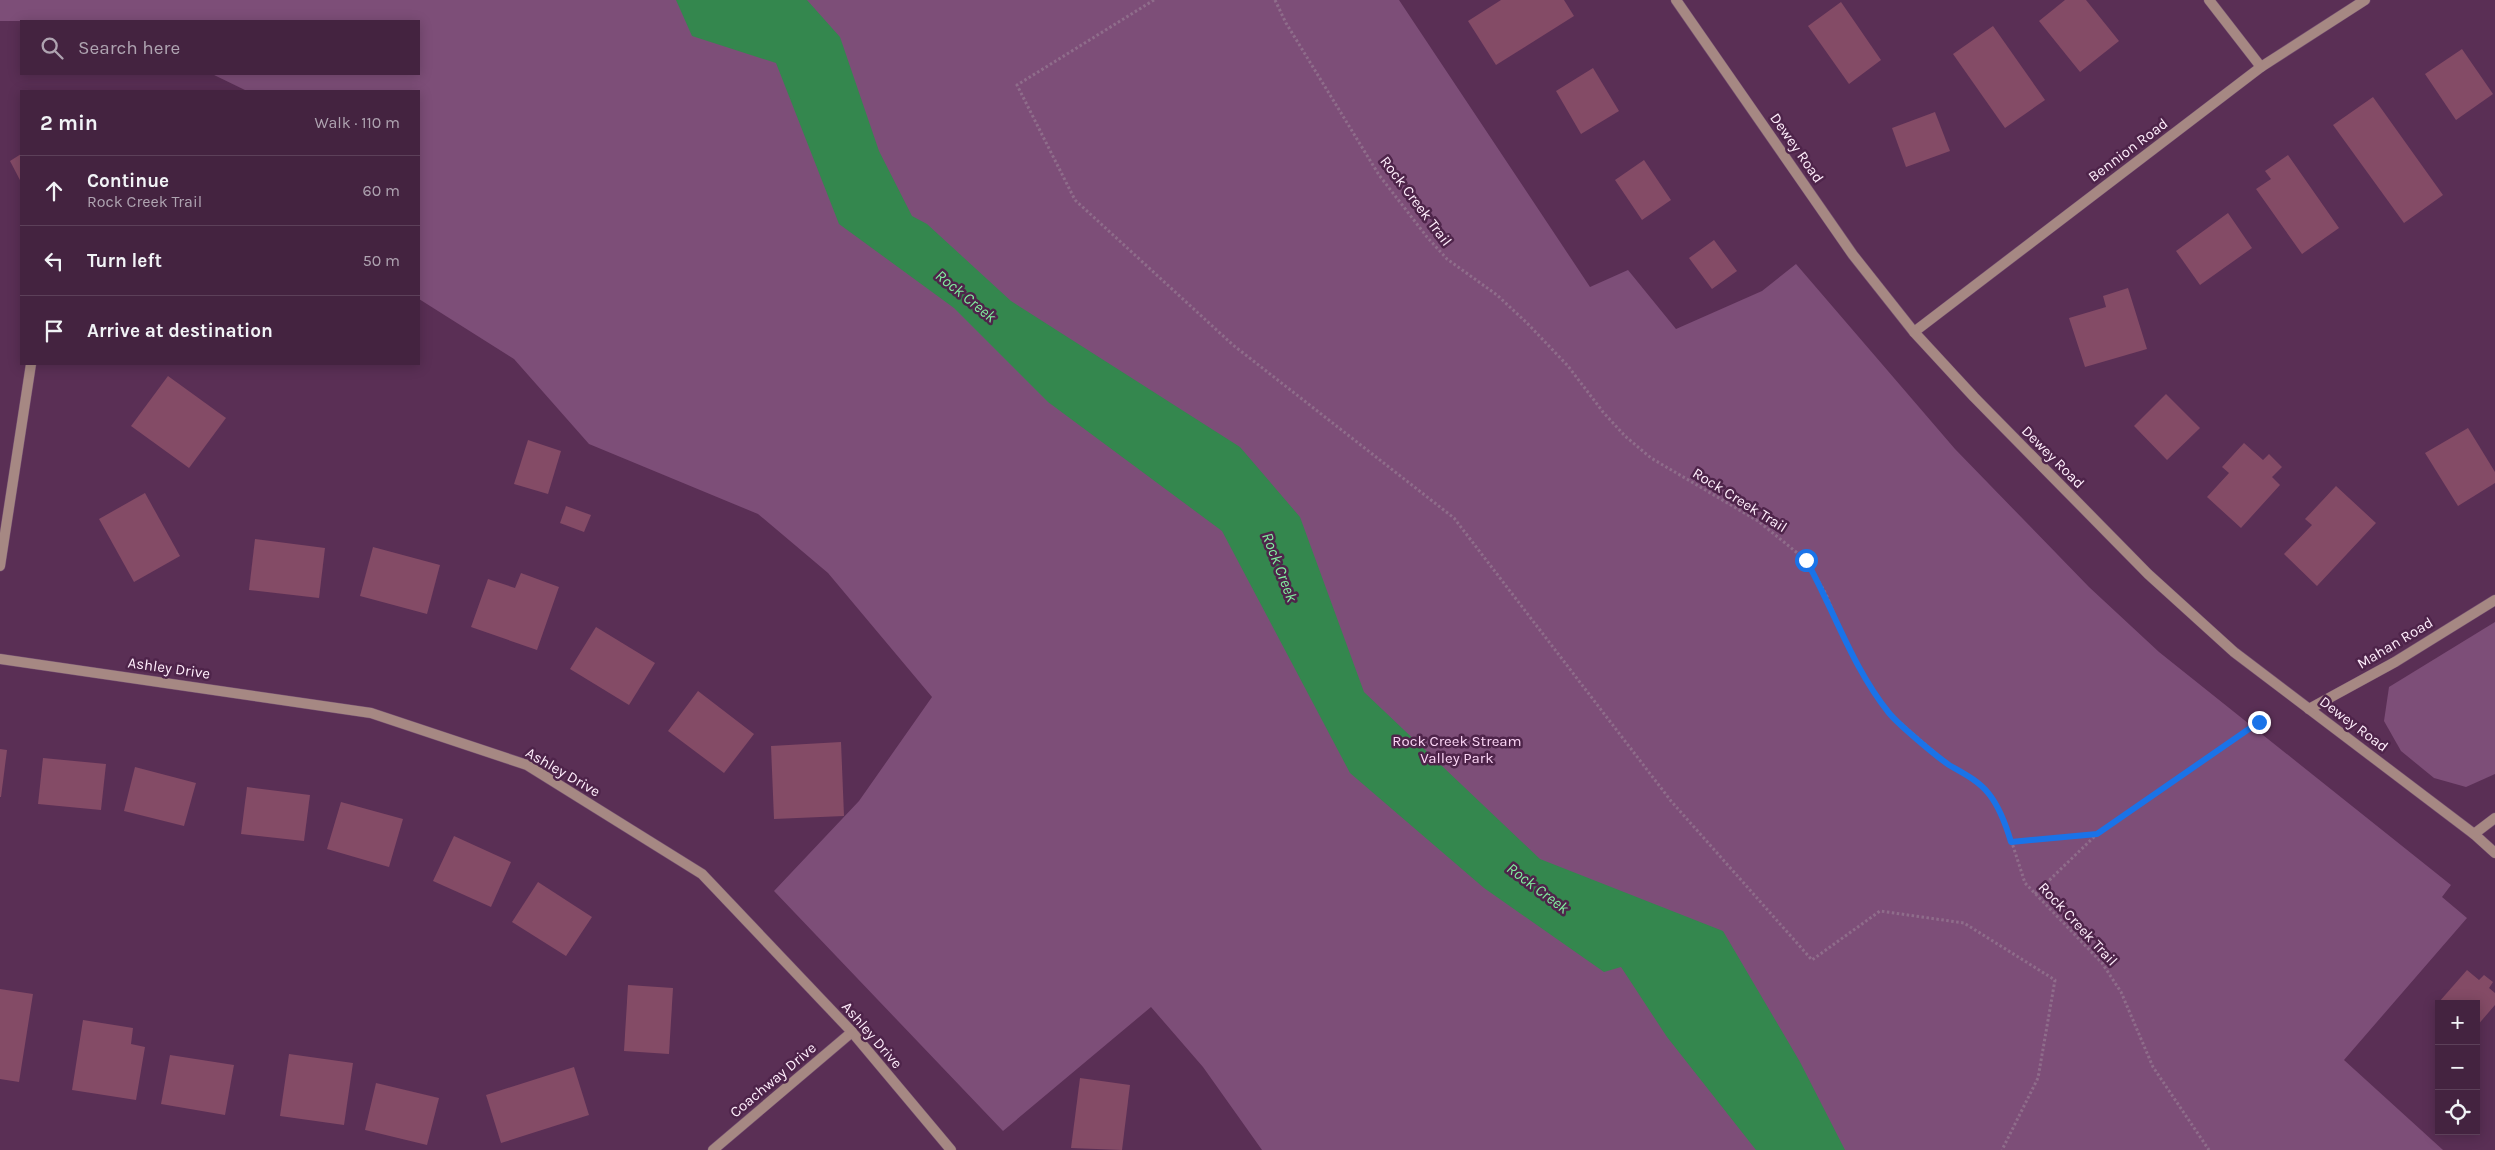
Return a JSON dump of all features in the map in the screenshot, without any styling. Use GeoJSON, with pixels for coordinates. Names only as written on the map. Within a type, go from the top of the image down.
{"type":"FeatureCollection","features":[{"type":"Feature","properties":{"kind":"street","name":"Dewey Road"},"geometry":{"type":"LineString","coordinates":[[1676,0],[1853,255],[1914,332],[1980,404],[2148,574],[2234,652],[2474,834],[2495,853]]}},
{"type":"Feature","properties":{"kind":"street"},"geometry":{"type":"LineString","coordinates":[[2209,0],[2261,67]]}},
{"type":"Feature","properties":{"kind":"street","name":"Bennion Road"},"geometry":{"type":"LineString","coordinates":[[1914,332],[2261,67],[2365,0]]}},
{"type":"Feature","properties":{"kind":"street"},"geometry":{"type":"LineString","coordinates":[[0,566],[31,365]]}},
{"type":"Feature","properties":{"kind":"street","name":"Mahan Road"},"geometry":{"type":"LineString","coordinates":[[2309,709],[2395,662],[2495,600]]}},
{"type":"Feature","properties":{"kind":"street","name":"Ashley Drive"},"geometry":{"type":"LineString","coordinates":[[0,659],[371,713],[527,765],[702,874],[852,1032],[951,1150]]}},
{"type":"Feature","properties":{"kind":"street"},"geometry":{"type":"LineString","coordinates":[[2474,834],[2495,818]]}},
{"type":"Feature","properties":{"kind":"street","name":"Coachway Drive"},"geometry":{"type":"LineString","coordinates":[[712,1150],[852,1032]]}},
{"type":"Feature","properties":{"kind":"path"},"geometry":{"type":"LineString","coordinates":[[1154,0],[1017,84],[1076,200],[1232,345],[1454,518],[1558,650],[1670,801],[1812,960],[1880,911],[1964,923],[2055,980],[2038,1078],[2002,1150]]}},
{"type":"Feature","properties":{"kind":"path","name":"Rock Creek Trail"},"geometry":{"type":"LineString","coordinates":[[1275,0],[1286,23],[1379,175],[1426,237],[1447,259],[1497,295],[1527,323],[1568,366],[1624,436],[1651,458],[1758,521],[1806,560],[1826,594],[1846,644],[1868,684],[1890,714],[1948,764],[1968,776],[1989,793],[2005,821],[2025,883],[2051,912],[2081,939],[2102,963],[2121,992],[2153,1067],[2209,1150]]}},
{"type":"Feature","properties":{"kind":"path"},"geometry":{"type":"LineString","coordinates":[[2035,894],[2097,834],[2259,722]]}},
{"type":"Feature","properties":{"kind":"path"},"geometry":{"type":"LineString","coordinates":[[2011,842],[2097,834]]}},
{"type":"Feature","properties":{"kind":"green space","name":"Rock Creek Stream Valley Park"},"geometry":{"type":"Polygon","coordinates":[[[0,0],[1399,0],[1590,287],[1628,270],[1676,329],[1762,291],[1796,264],[1955,449],[2089,587],[2159,652],[2451,885],[2442,897],[2467,918],[2344,1060],[2443,1150],[1262,1150],[1203,1067],[1151,1007],[1003,1131],[774,891],[859,801],[932,697],[828,573],[758,514],[589,444],[514,359],[420,300],[420,90],[245,90],[214,75],[420,75],[420,20],[0,21],[0,0]]]}},
{"type":"Feature","properties":{"kind":"green space"},"geometry":{"type":"Polygon","coordinates":[[[2495,622],[2495,774],[2466,787],[2434,778],[2401,751],[2384,721],[2389,687],[2495,622]]]}},
{"type":"Feature","properties":{"kind":"water","name":"Rock Creek"},"geometry":{"type":"Polygon","coordinates":[[[676,0],[807,0],[840,37],[879,151],[912,216],[927,224],[1011,301],[1240,447],[1300,517],[1364,692],[1540,859],[1723,931],[1800,1062],[1845,1150],[1756,1150],[1667,1037],[1621,967],[1604,972],[1484,888],[1350,773],[1222,531],[1048,402],[954,308],[839,224],[776,63],[692,36],[676,0]]]}},
{"type":"Feature","properties":{"kind":"building"},"geometry":{"type":"Polygon","coordinates":[[[1501,0],[1564,0],[1574,16],[1496,65],[1468,21],[1501,0]]]}},
{"type":"Feature","properties":{"kind":"building"},"geometry":{"type":"Polygon","coordinates":[[[2065,0],[2086,0],[2119,41],[2080,72],[2039,21],[2065,0]]]}},
{"type":"Feature","properties":{"kind":"building"},"geometry":{"type":"Polygon","coordinates":[[[1841,2],[1881,60],[1849,84],[1808,26],[1841,2]]]}},
{"type":"Feature","properties":{"kind":"building"},"geometry":{"type":"Polygon","coordinates":[[[1993,26],[2045,100],[2005,128],[1953,54],[1993,26]]]}},
{"type":"Feature","properties":{"kind":"building"},"geometry":{"type":"Polygon","coordinates":[[[2462,49],[2493,94],[2456,120],[2425,74],[2462,49]]]}},
{"type":"Feature","properties":{"kind":"building"},"geometry":{"type":"Polygon","coordinates":[[[1593,68],[1619,111],[1581,134],[1556,91],[1593,68]]]}},
{"type":"Feature","properties":{"kind":"building"},"geometry":{"type":"Polygon","coordinates":[[[2373,97],[2443,195],[2404,223],[2333,125],[2373,97]]]}},
{"type":"Feature","properties":{"kind":"building"},"geometry":{"type":"Polygon","coordinates":[[[1935,112],[1950,151],[1906,167],[1892,128],[1935,112]]]}},
{"type":"Feature","properties":{"kind":"building"},"geometry":{"type":"Polygon","coordinates":[[[20,155],[20,180],[10,161],[20,155]]]}},
{"type":"Feature","properties":{"kind":"building"},"geometry":{"type":"Polygon","coordinates":[[[2288,155],[2339,228],[2302,254],[2256,189],[2271,179],[2265,171],[2288,155]]]}},
{"type":"Feature","properties":{"kind":"building"},"geometry":{"type":"Polygon","coordinates":[[[1644,160],[1671,200],[1642,220],[1615,180],[1644,160]]]}},
{"type":"Feature","properties":{"kind":"building"},"geometry":{"type":"Polygon","coordinates":[[[2228,213],[2252,248],[2200,285],[2176,251],[2228,213]]]}},
{"type":"Feature","properties":{"kind":"building"},"geometry":{"type":"Polygon","coordinates":[[[1714,240],[1737,271],[1712,289],[1689,258],[1714,240]]]}},
{"type":"Feature","properties":{"kind":"building"},"geometry":{"type":"Polygon","coordinates":[[[2128,288],[2147,349],[2085,367],[2069,318],[2106,307],[2103,296],[2128,288]]]}},
{"type":"Feature","properties":{"kind":"building"},"geometry":{"type":"Polygon","coordinates":[[[168,376],[226,418],[189,468],[131,426],[168,376]]]}},
{"type":"Feature","properties":{"kind":"building"},"geometry":{"type":"Polygon","coordinates":[[[2166,394],[2200,428],[2167,460],[2134,426],[2166,394]]]}},
{"type":"Feature","properties":{"kind":"building"},"geometry":{"type":"Polygon","coordinates":[[[2468,428],[2495,472],[2495,483],[2458,506],[2425,453],[2468,428]]]}},
{"type":"Feature","properties":{"kind":"building"},"geometry":{"type":"Polygon","coordinates":[[[528,440],[561,451],[548,494],[514,484],[528,440]]]}},
{"type":"Feature","properties":{"kind":"building"},"geometry":{"type":"Polygon","coordinates":[[[2244,443],[2263,460],[2269,454],[2282,467],[2272,477],[2280,485],[2241,528],[2207,497],[2229,473],[2222,467],[2244,443]]]}},
{"type":"Feature","properties":{"kind":"building"},"geometry":{"type":"Polygon","coordinates":[[[2336,486],[2376,523],[2317,586],[2284,554],[2312,525],[2305,519],[2336,486]]]}},
{"type":"Feature","properties":{"kind":"building"},"geometry":{"type":"Polygon","coordinates":[[[145,493],[180,556],[134,582],[99,519],[145,493]]]}},
{"type":"Feature","properties":{"kind":"building"},"geometry":{"type":"Polygon","coordinates":[[[566,506],[591,515],[584,532],[560,523],[566,506]]]}},
{"type":"Feature","properties":{"kind":"building"},"geometry":{"type":"Polygon","coordinates":[[[255,539],[325,548],[319,598],[249,590],[255,539]]]}},
{"type":"Feature","properties":{"kind":"building"},"geometry":{"type":"Polygon","coordinates":[[[373,547],[440,565],[427,614],[360,596],[373,547]]]}},
{"type":"Feature","properties":{"kind":"building"},"geometry":{"type":"Polygon","coordinates":[[[521,573],[559,587],[537,650],[471,627],[488,579],[515,588],[521,573]]]}},
{"type":"Feature","properties":{"kind":"building"},"geometry":{"type":"Polygon","coordinates":[[[596,627],[655,663],[629,705],[570,669],[596,627]]]}},
{"type":"Feature","properties":{"kind":"building"},"geometry":{"type":"Polygon","coordinates":[[[698,691],[754,734],[724,773],[668,731],[698,691]]]}},
{"type":"Feature","properties":{"kind":"building"},"geometry":{"type":"Polygon","coordinates":[[[841,742],[844,816],[774,819],[771,746],[841,742]]]}},
{"type":"Feature","properties":{"kind":"building"},"geometry":{"type":"Polygon","coordinates":[[[0,749],[7,750],[1,797],[0,797],[0,749]]]}},
{"type":"Feature","properties":{"kind":"building"},"geometry":{"type":"Polygon","coordinates":[[[43,758],[106,764],[101,810],[38,804],[43,758]]]}},
{"type":"Feature","properties":{"kind":"building"},"geometry":{"type":"Polygon","coordinates":[[[135,767],[196,783],[184,826],[124,811],[135,767]]]}},
{"type":"Feature","properties":{"kind":"building"},"geometry":{"type":"Polygon","coordinates":[[[247,787],[310,795],[304,841],[241,834],[247,787]]]}},
{"type":"Feature","properties":{"kind":"building"},"geometry":{"type":"Polygon","coordinates":[[[341,802],[403,819],[389,867],[327,849],[341,802]]]}},
{"type":"Feature","properties":{"kind":"building"},"geometry":{"type":"Polygon","coordinates":[[[454,836],[511,862],[491,907],[433,881],[454,836]]]}},
{"type":"Feature","properties":{"kind":"building"},"geometry":{"type":"Polygon","coordinates":[[[538,882],[592,917],[566,956],[512,922],[538,882]]]}},
{"type":"Feature","properties":{"kind":"building"},"geometry":{"type":"Polygon","coordinates":[[[2467,970],[2479,980],[2484,975],[2493,982],[2489,988],[2495,993],[2495,1005],[2480,1022],[2480,1000],[2441,1000],[2467,970]]]}},
{"type":"Feature","properties":{"kind":"building"},"geometry":{"type":"Polygon","coordinates":[[[628,985],[673,988],[669,1054],[624,1051],[628,985]]]}},
{"type":"Feature","properties":{"kind":"building"},"geometry":{"type":"Polygon","coordinates":[[[0,989],[33,994],[19,1082],[0,1079],[0,989]]]}},
{"type":"Feature","properties":{"kind":"building"},"geometry":{"type":"Polygon","coordinates":[[[83,1020],[133,1028],[131,1044],[145,1047],[136,1100],[72,1090],[83,1020]]]}},
{"type":"Feature","properties":{"kind":"building"},"geometry":{"type":"Polygon","coordinates":[[[289,1054],[353,1063],[344,1125],[280,1116],[289,1054]]]}},
{"type":"Feature","properties":{"kind":"building"},"geometry":{"type":"Polygon","coordinates":[[[170,1055],[234,1065],[225,1115],[161,1104],[170,1055]]]}},
{"type":"Feature","properties":{"kind":"building"},"geometry":{"type":"Polygon","coordinates":[[[574,1067],[589,1115],[501,1143],[486,1095],[574,1067]]]}},
{"type":"Feature","properties":{"kind":"building"},"geometry":{"type":"Polygon","coordinates":[[[1080,1078],[1130,1085],[1122,1150],[1071,1148],[1080,1078]]]}},
{"type":"Feature","properties":{"kind":"building"},"geometry":{"type":"Polygon","coordinates":[[[376,1083],[439,1098],[427,1145],[365,1130],[376,1083]]]}},
{"type":"Feature","properties":{"kind":"route"},"geometry":{"type":"LineString","coordinates":[[1806,560],[1826,594],[1846,644],[1868,684],[1890,714],[1948,764],[1968,776],[1989,793],[2005,821],[2011,842],[2097,834],[2259,722]]}}]}
